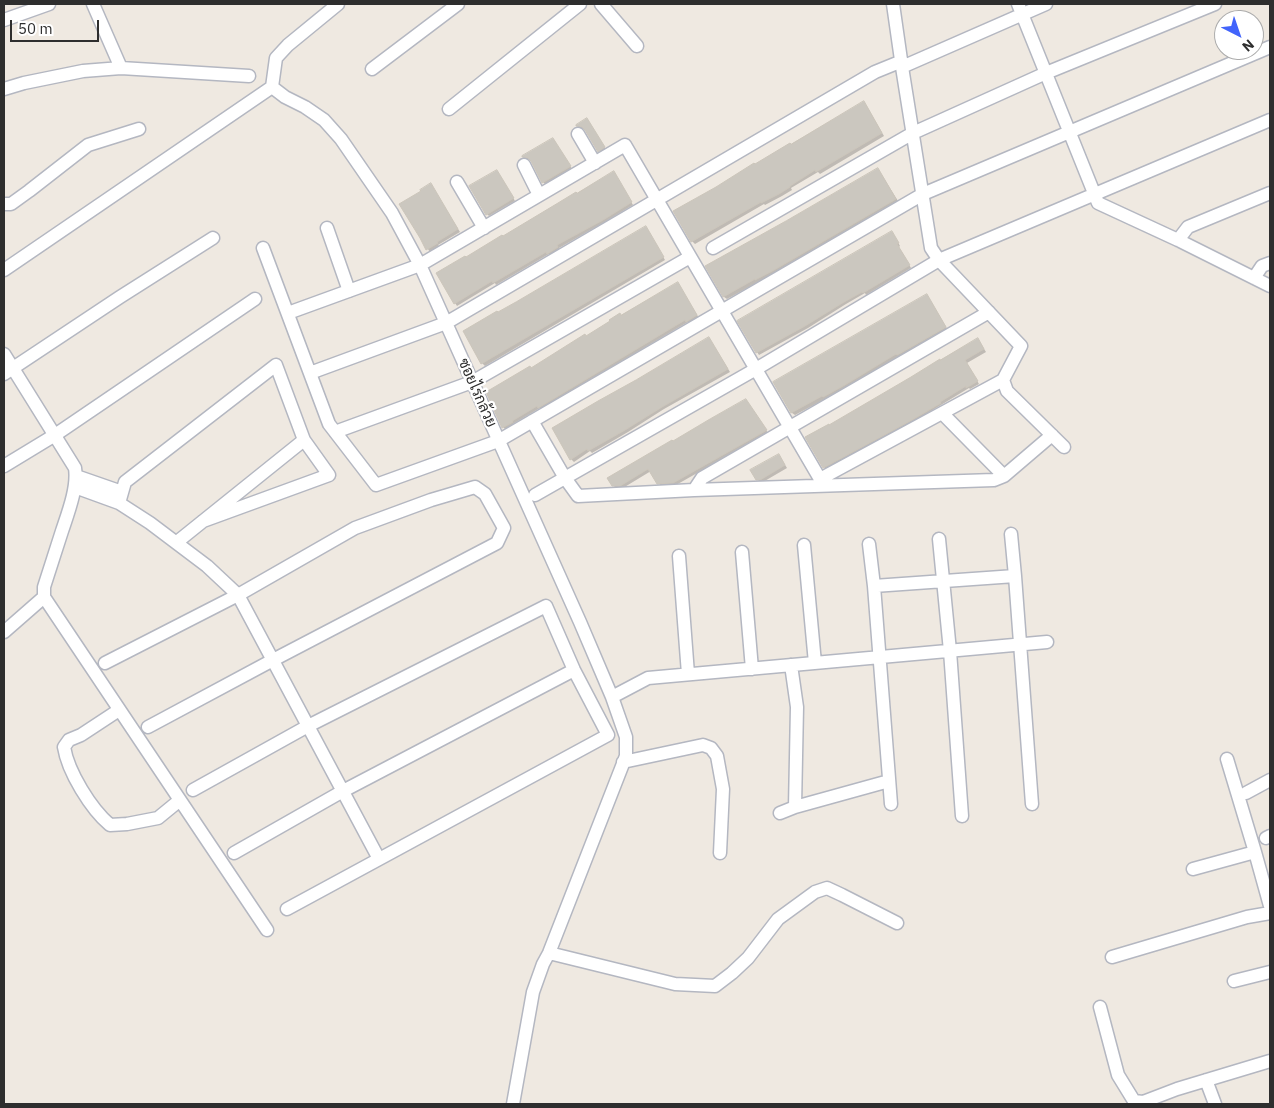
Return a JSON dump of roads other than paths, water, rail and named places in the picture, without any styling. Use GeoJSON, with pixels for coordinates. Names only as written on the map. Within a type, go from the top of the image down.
{"type":"FeatureCollection","features":[{"type":"Feature","properties":{"kind":"street"},"geometry":{"type":"LineString","coordinates":[[4,20],[49,4]]}},
{"type":"Feature","properties":{"kind":"street"},"geometry":{"type":"LineString","coordinates":[[93,4],[121,68]]}},
{"type":"Feature","properties":{"kind":"street"},"geometry":{"type":"LineString","coordinates":[[4,270],[272,87],[276,58],[288,45],[338,4]]}},
{"type":"Feature","properties":{"kind":"street"},"geometry":{"type":"LineString","coordinates":[[372,69],[458,4]]}},
{"type":"Feature","properties":{"kind":"street"},"geometry":{"type":"LineString","coordinates":[[449,109],[580,4]]}},
{"type":"Feature","properties":{"kind":"street"},"geometry":{"type":"LineString","coordinates":[[601,4],[637,46]]}},
{"type":"Feature","properties":{"kind":"street"},"geometry":{"type":"LineString","coordinates":[[820,482],[1003,380],[1021,346],[939,260],[931,248],[893,4]]}},
{"type":"Feature","properties":{"kind":"street"},"geometry":{"type":"LineString","coordinates":[[310,373],[446,323],[875,72],[902,64],[1020,9],[1046,4]]}},
{"type":"Feature","properties":{"kind":"street"},"geometry":{"type":"LineString","coordinates":[[713,248],[914,134],[1046,73],[1216,4]]}},
{"type":"Feature","properties":{"kind":"street"},"geometry":{"type":"LineString","coordinates":[[1020,9],[1098,203],[1270,286]]}},
{"type":"Feature","properties":{"kind":"street"},"geometry":{"type":"LineString","coordinates":[[263,248],[329,424],[376,485],[498,441],[923,194],[1270,47]]}},
{"type":"Feature","properties":{"kind":"street"},"geometry":{"type":"LineString","coordinates":[[4,89],[83,71],[121,68],[249,76]]}},
{"type":"Feature","properties":{"kind":"street","name":"ซอยไร่กล้วย"},"geometry":{"type":"LineString","coordinates":[[272,87],[324,120],[341,139],[392,213],[420,265],[612,697],[626,737],[626,756],[623,762]]}},
{"type":"Feature","properties":{"kind":"street"},"geometry":{"type":"LineString","coordinates":[[535,495],[756,369],[939,260],[1270,120]]}},
{"type":"Feature","properties":{"kind":"street"},"geometry":{"type":"LineString","coordinates":[[4,204],[11,204],[30,191],[88,145],[139,130]]}},
{"type":"Feature","properties":{"kind":"street"},"geometry":{"type":"LineString","coordinates":[[578,134],[595,163]]}},
{"type":"Feature","properties":{"kind":"street"},"geometry":{"type":"LineString","coordinates":[[288,313],[420,265],[625,145],[820,482]]}},
{"type":"Feature","properties":{"kind":"street"},"geometry":{"type":"LineString","coordinates":[[524,165],[539,195]]}},
{"type":"Feature","properties":{"kind":"street"},"geometry":{"type":"LineString","coordinates":[[457,182],[484,228]]}},
{"type":"Feature","properties":{"kind":"street"},"geometry":{"type":"LineString","coordinates":[[1178,240],[1188,227],[1270,194]]}},
{"type":"Feature","properties":{"kind":"street"},"geometry":{"type":"LineString","coordinates":[[327,228],[349,291]]}},
{"type":"Feature","properties":{"kind":"street"},"geometry":{"type":"LineString","coordinates":[[8,371],[213,238]]}},
{"type":"Feature","properties":{"kind":"street"},"geometry":{"type":"LineString","coordinates":[[335,432],[472,382],[690,257]]}},
{"type":"Feature","properties":{"kind":"street"},"geometry":{"type":"LineString","coordinates":[[1254,278],[1262,266],[1270,263]]}},
{"type":"Feature","properties":{"kind":"street"},"geometry":{"type":"LineString","coordinates":[[4,466],[55,435],[255,299]]}},
{"type":"Feature","properties":{"kind":"street"},"geometry":{"type":"LineString","coordinates":[[694,490],[702,478],[989,312]]}},
{"type":"Feature","properties":{"kind":"street"},"geometry":{"type":"LineString","coordinates":[[4,354],[8,371],[55,435],[75,468],[76,481],[44,587],[44,597],[267,930]]}},
{"type":"Feature","properties":{"kind":"street"},"geometry":{"type":"LineString","coordinates":[[121,497],[125,482],[276,365],[304,440],[329,475],[203,521]]}},
{"type":"Feature","properties":{"kind":"street"},"geometry":{"type":"LineString","coordinates":[[1003,380],[1007,391],[1064,447]]}},
{"type":"Feature","properties":{"kind":"street"},"geometry":{"type":"LineString","coordinates":[[942,413],[1004,476]]}},
{"type":"Feature","properties":{"kind":"street"},"geometry":{"type":"LineString","coordinates":[[532,421],[565,478],[578,496],[820,482],[994,480],[1004,476],[1052,435]]}},
{"type":"Feature","properties":{"kind":"street"},"geometry":{"type":"LineString","coordinates":[[177,542],[304,440]]}},
{"type":"Feature","properties":{"kind":"street"},"geometry":{"type":"LineString","coordinates":[[76,481],[121,497],[207,566],[238,595],[379,859]]}},
{"type":"Feature","properties":{"kind":"street"},"geometry":{"type":"LineString","coordinates":[[105,663],[238,595],[355,528],[431,500],[475,488],[485,494],[504,528],[497,543],[148,727]]}},
{"type":"Feature","properties":{"kind":"street"},"geometry":{"type":"LineString","coordinates":[[1011,534],[1032,804]]}},
{"type":"Feature","properties":{"kind":"street"},"geometry":{"type":"LineString","coordinates":[[939,539],[950,651],[962,816]]}},
{"type":"Feature","properties":{"kind":"street"},"geometry":{"type":"LineString","coordinates":[[869,544],[891,804]]}},
{"type":"Feature","properties":{"kind":"street"},"geometry":{"type":"LineString","coordinates":[[804,545],[815,663]]}},
{"type":"Feature","properties":{"kind":"street"},"geometry":{"type":"LineString","coordinates":[[742,552],[752,669]]}},
{"type":"Feature","properties":{"kind":"street"},"geometry":{"type":"LineString","coordinates":[[679,556],[688,674]]}},
{"type":"Feature","properties":{"kind":"street"},"geometry":{"type":"LineString","coordinates":[[874,586],[1015,576]]}},
{"type":"Feature","properties":{"kind":"street"},"geometry":{"type":"LineString","coordinates":[[4,632],[44,597]]}},
{"type":"Feature","properties":{"kind":"street"},"geometry":{"type":"LineString","coordinates":[[193,790],[308,726],[546,606],[574,670],[608,735],[288,909]]}},
{"type":"Feature","properties":{"kind":"street"},"geometry":{"type":"LineString","coordinates":[[612,697],[648,678],[1048,642]]}},
{"type":"Feature","properties":{"kind":"street"},"geometry":{"type":"LineString","coordinates":[[791,665],[797,707],[795,807]]}},
{"type":"Feature","properties":{"kind":"street"},"geometry":{"type":"LineString","coordinates":[[234,853],[343,791],[574,670]]}},
{"type":"Feature","properties":{"kind":"street"},"geometry":{"type":"LineString","coordinates":[[119,710],[81,735],[69,740],[64,747],[65,756],[72,771],[90,802],[110,825],[158,818],[180,800]]}},
{"type":"Feature","properties":{"kind":"street"},"geometry":{"type":"LineString","coordinates":[[513,1104],[533,992],[623,762],[703,745],[711,748],[717,756],[723,789],[720,853]]}},
{"type":"Feature","properties":{"kind":"street"},"geometry":{"type":"LineString","coordinates":[[1227,760],[1270,906]]}},
{"type":"Feature","properties":{"kind":"street"},"geometry":{"type":"LineString","coordinates":[[1246,793],[1270,780]]}},
{"type":"Feature","properties":{"kind":"street"},"geometry":{"type":"LineString","coordinates":[[780,812],[889,781]]}},
{"type":"Feature","properties":{"kind":"street"},"geometry":{"type":"LineString","coordinates":[[1193,869],[1255,852]]}},
{"type":"Feature","properties":{"kind":"street"},"geometry":{"type":"LineString","coordinates":[[549,953],[675,984],[715,986],[748,958],[778,919],[815,892],[826,888],[842,894],[897,923]]}},
{"type":"Feature","properties":{"kind":"street"},"geometry":{"type":"LineString","coordinates":[[1112,957],[1247,917],[1270,913]]}},
{"type":"Feature","properties":{"kind":"street"},"geometry":{"type":"LineString","coordinates":[[1234,981],[1270,972]]}},
{"type":"Feature","properties":{"kind":"street"},"geometry":{"type":"LineString","coordinates":[[1100,1007],[1118,1075],[1134,1101],[1143,1102],[1177,1089],[1270,1061]]}},
{"type":"Feature","properties":{"kind":"street"},"geometry":{"type":"LineString","coordinates":[[1206,1080],[1215,1104]]}}]}
